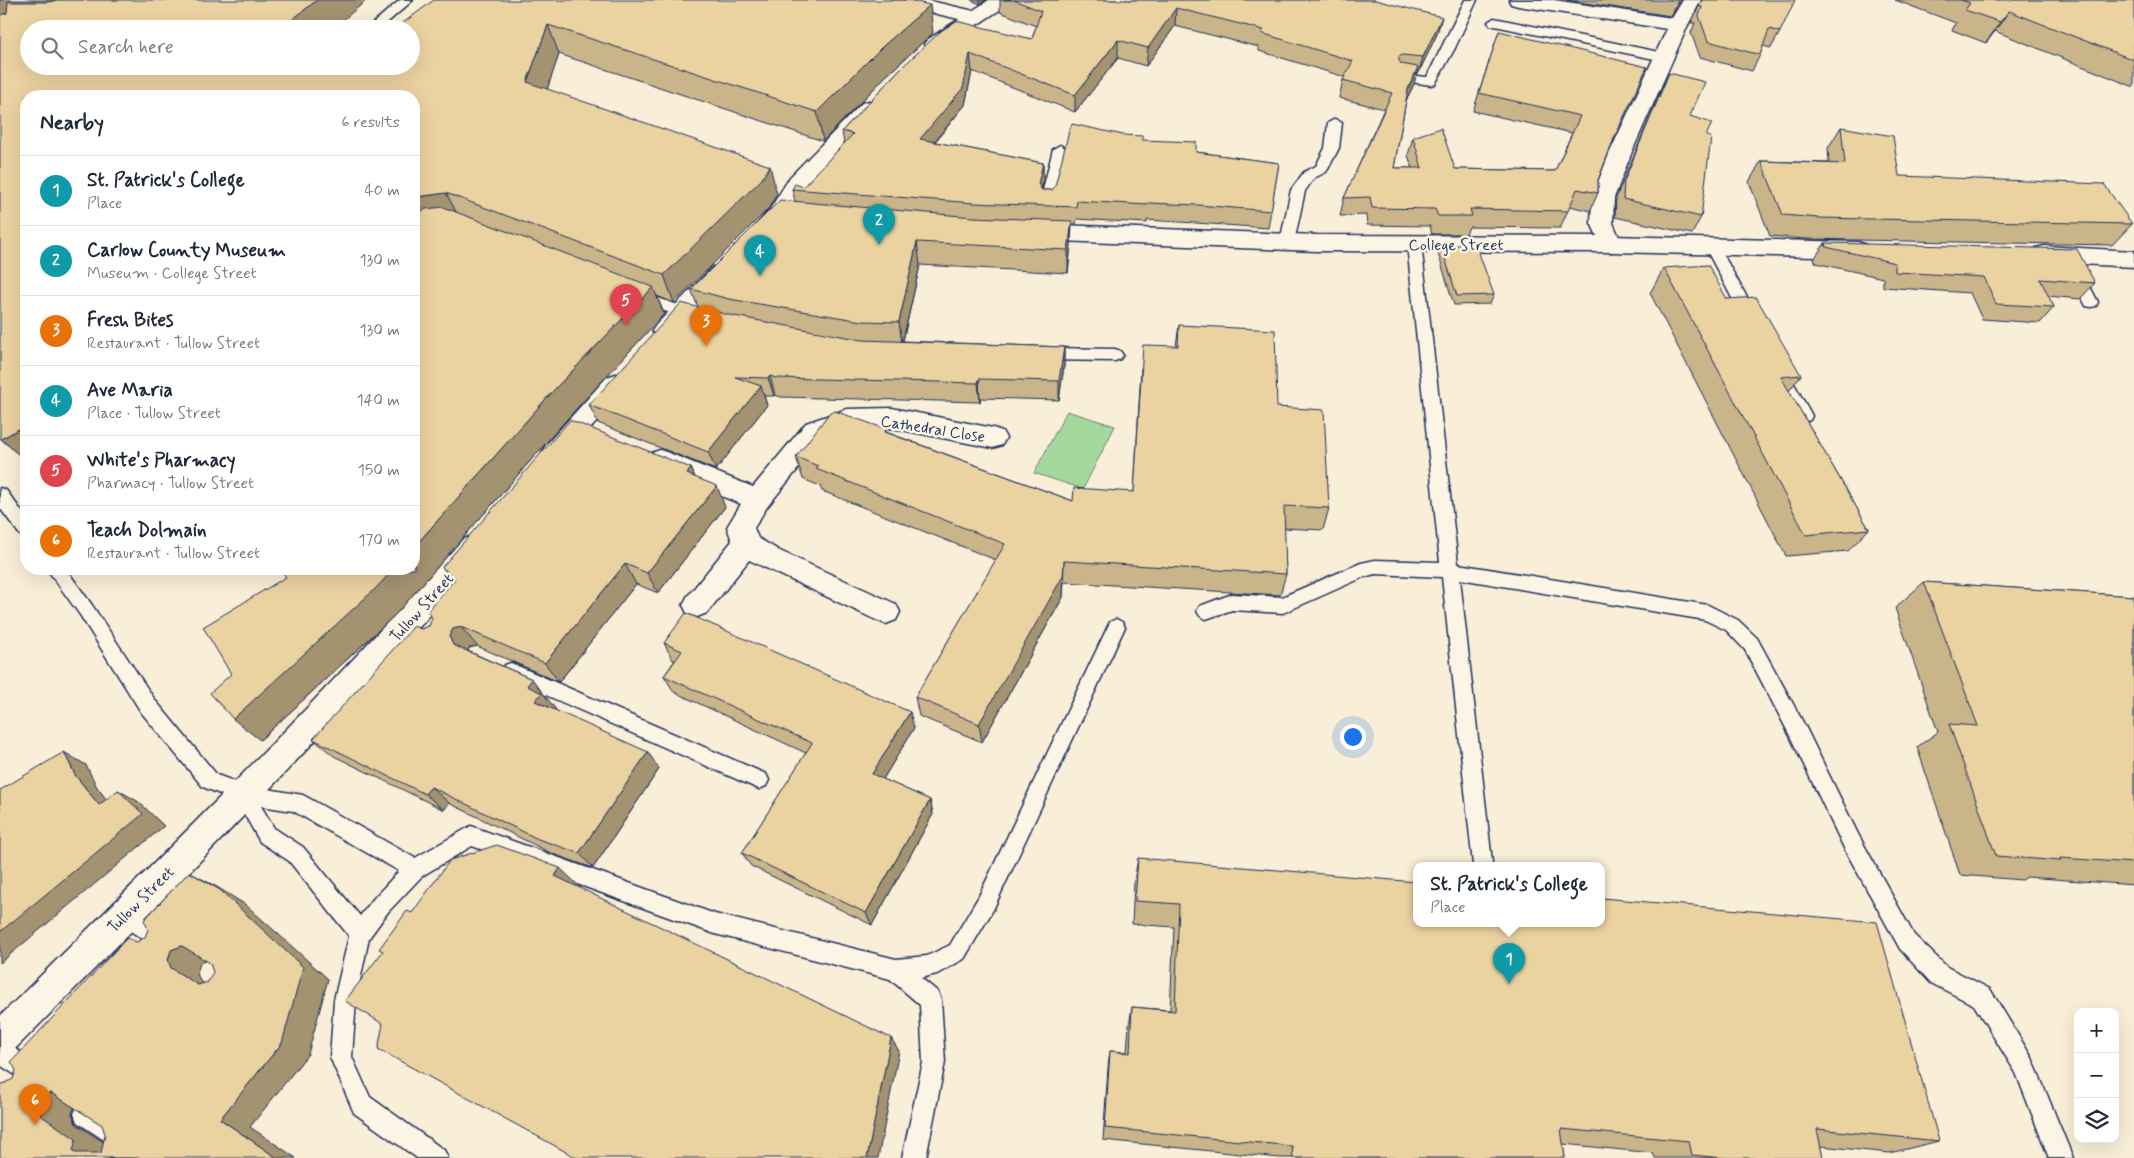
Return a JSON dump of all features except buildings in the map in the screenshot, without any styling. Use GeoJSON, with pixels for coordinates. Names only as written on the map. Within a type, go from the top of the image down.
{"type":"FeatureCollection","features":[{"type":"Feature","properties":{"kind":"street"},"geometry":{"type":"LineString","coordinates":[[900,0],[976,17]]}},
{"type":"Feature","properties":{"kind":"street"},"geometry":{"type":"LineString","coordinates":[[922,56],[935,43],[1002,0]]}},
{"type":"Feature","properties":{"kind":"street"},"geometry":{"type":"LineString","coordinates":[[1518,0],[1678,25]]}},
{"type":"Feature","properties":{"kind":"street"},"geometry":{"type":"LineString","coordinates":[[1612,244],[1602,223],[1603,198],[1620,154],[1678,25],[1692,0]]}},
{"type":"Feature","properties":{"kind":"street"},"geometry":{"type":"LineString","coordinates":[[538,472],[681,313],[744,250],[788,215],[798,182],[880,95]]}},
{"type":"Feature","properties":{"kind":"street","name":"College Street"},"geometry":{"type":"LineString","coordinates":[[1013,231],[1043,229],[1287,242],[1612,244],[1880,250]]}},
{"type":"Feature","properties":{"kind":"street"},"geometry":{"type":"LineString","coordinates":[[2027,254],[2134,259]]}},
{"type":"Feature","properties":{"kind":"street","name":"Cathedral Close"},"geometry":{"type":"LineString","coordinates":[[746,543],[740,527],[758,500],[815,430],[847,419],[892,418],[993,438]]}},
{"type":"Feature","properties":{"kind":"street"},"geometry":{"type":"LineString","coordinates":[[577,427],[604,438]]}},
{"type":"Feature","properties":{"kind":"street"},"geometry":{"type":"LineString","coordinates":[[640,452],[758,500]]}},
{"type":"Feature","properties":{"kind":"street","name":"Tullow Street"},"geometry":{"type":"LineString","coordinates":[[0,1040],[244,794],[415,627],[492,525]]}},
{"type":"Feature","properties":{"kind":"street"},"geometry":{"type":"LineString","coordinates":[[697,605],[746,543],[770,559],[886,612]]}},
{"type":"Feature","properties":{"kind":"lane"},"geometry":{"type":"LineString","coordinates":[[383,20],[408,0]]}},
{"type":"Feature","properties":{"kind":"lane"},"geometry":{"type":"LineString","coordinates":[[1401,77],[1431,81],[1450,48],[1471,0]]}},
{"type":"Feature","properties":{"kind":"lane"},"geometry":{"type":"LineString","coordinates":[[1494,22],[1664,57]]}},
{"type":"Feature","properties":{"kind":"lane"},"geometry":{"type":"LineString","coordinates":[[1287,242],[1298,190],[1309,175],[1320,169],[1332,148],[1335,123]]}},
{"type":"Feature","properties":{"kind":"lane"},"geometry":{"type":"LineString","coordinates":[[1047,202],[1060,149]]}},
{"type":"Feature","properties":{"kind":"lane"},"geometry":{"type":"LineString","coordinates":[[1414,244],[1482,862]]}},
{"type":"Feature","properties":{"kind":"lane"},"geometry":{"type":"LineString","coordinates":[[1712,246],[1758,331]]}},
{"type":"Feature","properties":{"kind":"lane"},"geometry":{"type":"LineString","coordinates":[[2067,255],[2091,302]]}},
{"type":"Feature","properties":{"kind":"lane"},"geometry":{"type":"LineString","coordinates":[[622,290],[681,313],[709,321]]}},
{"type":"Feature","properties":{"kind":"lane"},"geometry":{"type":"LineString","coordinates":[[1024,354],[1115,355]]}},
{"type":"Feature","properties":{"kind":"lane"},"geometry":{"type":"LineString","coordinates":[[1772,356],[1804,416]]}},
{"type":"Feature","properties":{"kind":"lane"},"geometry":{"type":"LineString","coordinates":[[0,495],[20,522]]}},
{"type":"Feature","properties":{"kind":"lane"},"geometry":{"type":"LineString","coordinates":[[1206,611],[1232,602],[1282,605],[1360,570],[1375,567],[1450,570],[1708,613],[1732,625],[1751,644],[1797,730],[1851,841],[1907,942],[1939,974],[1982,996],[2024,1066],[2061,1158]]}},
{"type":"Feature","properties":{"kind":"lane"},"geometry":{"type":"LineString","coordinates":[[60,575],[86,610],[148,706],[210,780],[244,794],[296,802],[415,869]]}},
{"type":"Feature","properties":{"kind":"lane"},"geometry":{"type":"LineString","coordinates":[[436,1158],[362,1105],[341,1057],[346,1000],[360,933],[381,905],[415,869],[471,836],[715,924],[896,970],[929,966],[957,952],[986,903],[1116,626]]}},
{"type":"Feature","properties":{"kind":"lane"},"geometry":{"type":"LineString","coordinates":[[494,664],[759,780]]}},
{"type":"Feature","properties":{"kind":"lane"},"geometry":{"type":"LineString","coordinates":[[244,794],[267,835],[296,854],[360,933]]}},
{"type":"Feature","properties":{"kind":"lane"},"geometry":{"type":"LineString","coordinates":[[124,915],[166,943]]}},
{"type":"Feature","properties":{"kind":"lane"},"geometry":{"type":"LineString","coordinates":[[896,970],[930,1000],[934,1062],[914,1158]]}},
{"type":"Feature","properties":{"kind":"lane"},"geometry":{"type":"LineString","coordinates":[[0,1052],[39,1080]]}},
{"type":"Feature","properties":{"kind":"lane"},"geometry":{"type":"LineString","coordinates":[[85,1114],[126,1141],[122,1158]]}},
{"type":"Feature","properties":{"kind":"green space"},"geometry":{"type":"Polygon","coordinates":[[[1067,411],[1115,426],[1083,489],[1034,473],[1067,411]]]}},
{"type":"Feature","properties":{"kind":"place","name":"Carlow County Museum"},"geometry":{"type":"Point","coordinates":[879,245]}},
{"type":"Feature","properties":{"kind":"place","name":"Ave Maria"},"geometry":{"type":"Point","coordinates":[760,276]}},
{"type":"Feature","properties":{"kind":"place","name":"White's Pharmacy"},"geometry":{"type":"Point","coordinates":[626,325]}},
{"type":"Feature","properties":{"kind":"place","name":"Fresh Bites"},"geometry":{"type":"Point","coordinates":[706,346]}},
{"type":"Feature","properties":{"kind":"place","name":"St. Patrick's College"},"geometry":{"type":"Point","coordinates":[1509,984]}},
{"type":"Feature","properties":{"kind":"place","name":"Teach Dolmain"},"geometry":{"type":"Point","coordinates":[35,1125]}}]}
